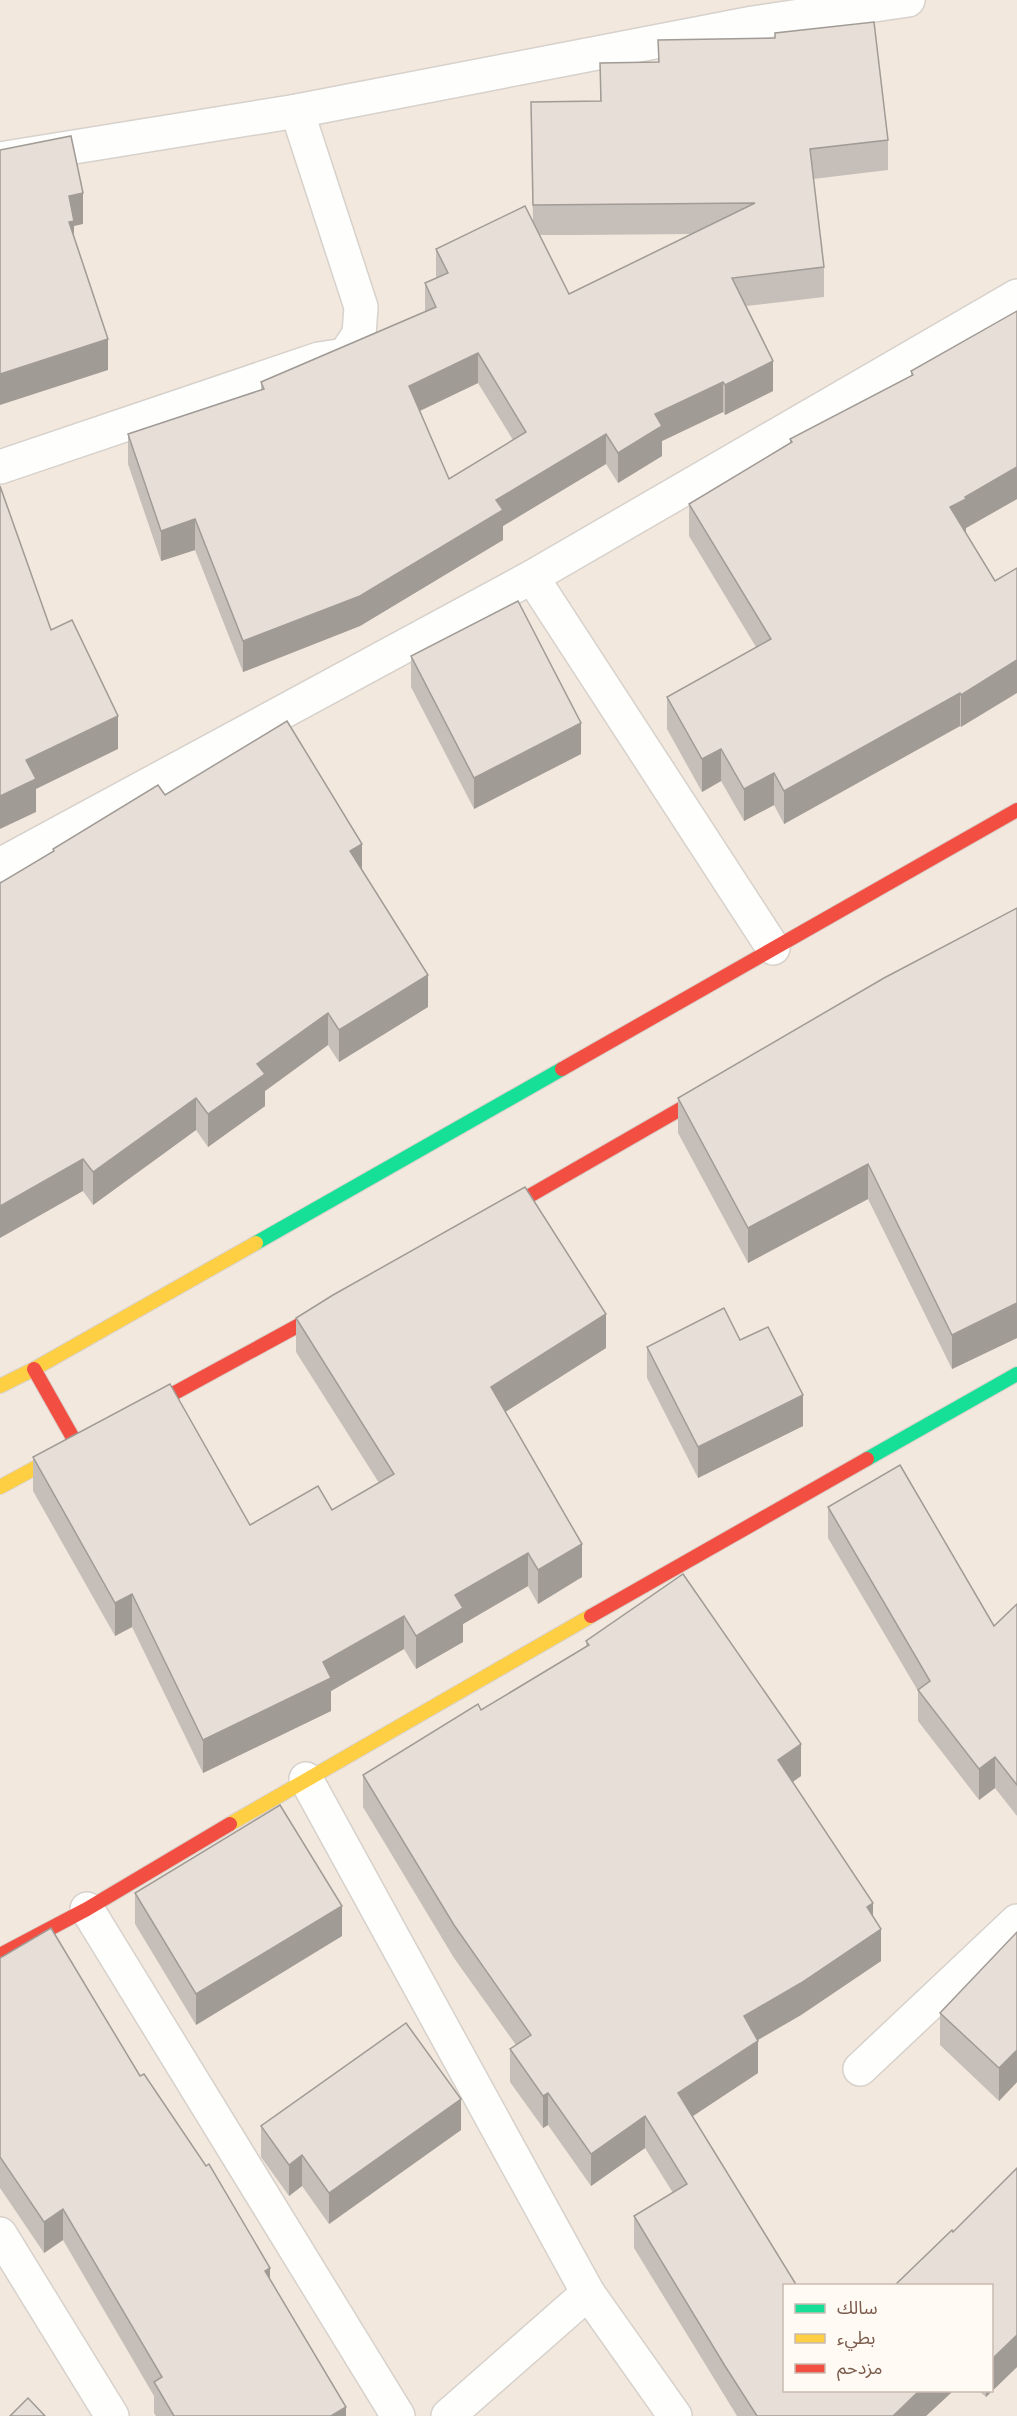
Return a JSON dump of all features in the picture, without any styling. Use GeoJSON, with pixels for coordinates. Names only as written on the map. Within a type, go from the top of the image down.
{"type":"FeatureCollection","features":[{"type":"Feature","properties":{"kind":"street"},"geometry":{"type":"LineString","coordinates":[[0,159],[297,111],[862,3],[908,0]]}},
{"type":"Feature","properties":{"kind":"street"},"geometry":{"type":"LineString","coordinates":[[0,466],[319,359],[345,355],[359,334],[361,307],[297,111]]}},
{"type":"Feature","properties":{"kind":"street"},"geometry":{"type":"LineString","coordinates":[[0,865],[532,577],[1017,296]]}},
{"type":"Feature","properties":{"kind":"street"},"geometry":{"type":"LineString","coordinates":[[532,577],[773,948]]}},
{"type":"Feature","properties":{"kind":"street"},"geometry":{"type":"LineString","coordinates":[[0,1386],[34,1369],[1017,810]]}},
{"type":"Feature","properties":{"kind":"street"},"geometry":{"type":"LineString","coordinates":[[477,1226],[730,1080]]}},
{"type":"Feature","properties":{"kind":"street"},"geometry":{"type":"LineString","coordinates":[[128,1418],[352,1296]]}},
{"type":"Feature","properties":{"kind":"street"},"geometry":{"type":"LineString","coordinates":[[0,1487],[82,1442],[34,1369]]}},
{"type":"Feature","properties":{"kind":"street"},"geometry":{"type":"LineString","coordinates":[[0,1955],[87,1908],[306,1779],[1017,1374]]}},
{"type":"Feature","properties":{"kind":"street"},"geometry":{"type":"LineString","coordinates":[[306,1779],[588,2294],[675,2416]]}},
{"type":"Feature","properties":{"kind":"street"},"geometry":{"type":"LineString","coordinates":[[87,1908],[398,2416]]}},
{"type":"Feature","properties":{"kind":"street"},"geometry":{"type":"LineString","coordinates":[[860,2069],[1017,1921]]}},
{"type":"Feature","properties":{"kind":"street"},"geometry":{"type":"LineString","coordinates":[[0,2234],[112,2416]]}},
{"type":"Feature","properties":{"kind":"street"},"geometry":{"type":"LineString","coordinates":[[448,2416],[588,2294]]}},
{"type":"Feature","properties":{"kind":"shaded area"},"geometry":{"type":"Polygon","coordinates":[[[0,0],[1017,0],[1017,2416],[0,2416],[0,0]]]}},
{"type":"Feature","properties":{"kind":"building"},"geometry":{"type":"Polygon","coordinates":[[[874,22],[888,140],[810,149],[824,267],[732,278],[773,361],[725,385],[723,382],[655,414],[662,426],[618,453],[606,434],[496,500],[503,510],[360,596],[243,641],[195,519],[161,531],[128,434],[264,389],[261,382],[436,307],[425,283],[448,273],[436,249],[525,206],[569,294],[755,203],[533,205],[531,102],[601,101],[600,63],[659,62],[658,40],[775,38],[775,33],[874,22]],[[478,353],[409,386],[449,479],[526,432],[478,353]]]}},
{"type":"Feature","properties":{"kind":"building"},"geometry":{"type":"Polygon","coordinates":[[[71,136],[83,193],[69,196],[74,221],[69,222],[108,339],[0,374],[0,150],[71,136]]]}},
{"type":"Feature","properties":{"kind":"building"},"geometry":{"type":"Polygon","coordinates":[[[1017,311],[1017,467],[950,507],[995,581],[1017,568],[1017,660],[961,695],[960,693],[784,791],[774,773],[744,789],[721,749],[702,759],[667,697],[771,639],[689,504],[792,442],[790,439],[913,375],[911,371],[1017,311]]]}},
{"type":"Feature","properties":{"kind":"building"},"geometry":{"type":"Polygon","coordinates":[[[0,486],[51,630],[72,620],[118,716],[26,760],[36,779],[0,796],[0,486]]]}},
{"type":"Feature","properties":{"kind":"building"},"geometry":{"type":"Polygon","coordinates":[[[518,601],[581,723],[474,778],[411,656],[518,601]]]}},
{"type":"Feature","properties":{"kind":"building"},"geometry":{"type":"Polygon","coordinates":[[[287,721],[362,844],[350,851],[428,975],[339,1030],[328,1013],[257,1064],[265,1074],[208,1114],[196,1098],[93,1172],[83,1159],[0,1206],[0,883],[158,785],[165,795],[287,721]]]}},
{"type":"Feature","properties":{"kind":"building"},"geometry":{"type":"Polygon","coordinates":[[[1017,908],[1017,1303],[952,1335],[868,1164],[748,1228],[678,1098],[884,978],[1017,908]]]}},
{"type":"Feature","properties":{"kind":"building"},"geometry":{"type":"Polygon","coordinates":[[[525,1187],[606,1314],[491,1387],[582,1544],[538,1570],[528,1553],[455,1595],[463,1608],[416,1636],[404,1616],[323,1662],[331,1678],[203,1740],[132,1594],[115,1603],[33,1457],[170,1384],[250,1525],[318,1486],[332,1510],[394,1474],[296,1318],[525,1187]]]}},
{"type":"Feature","properties":{"kind":"building"},"geometry":{"type":"Polygon","coordinates":[[[724,1308],[740,1340],[768,1327],[803,1395],[698,1447],[647,1347],[724,1308]]]}},
{"type":"Feature","properties":{"kind":"building"},"geometry":{"type":"Polygon","coordinates":[[[900,1465],[994,1626],[1017,1604],[1017,1785],[995,1757],[979,1769],[918,1690],[930,1681],[828,1507],[900,1465]]]}},
{"type":"Feature","properties":{"kind":"building"},"geometry":{"type":"Polygon","coordinates":[[[683,1574],[801,1744],[778,1760],[873,1903],[867,1907],[881,1929],[801,1983],[744,2016],[758,2041],[678,2093],[796,2284],[783,2284],[783,2392],[918,2392],[893,2416],[757,2416],[634,2216],[687,2184],[645,2116],[591,2154],[548,2093],[543,2096],[510,2049],[531,2035],[454,1925],[363,1775],[478,1704],[481,1710],[589,1645],[586,1641],[683,1574]]]}},
{"type":"Feature","properties":{"kind":"building"},"geometry":{"type":"Polygon","coordinates":[[[280,1805],[342,1906],[196,1994],[135,1893],[280,1805]]]}},
{"type":"Feature","properties":{"kind":"building"},"geometry":{"type":"Polygon","coordinates":[[[51,1928],[140,2076],[144,2074],[206,2166],[209,2164],[270,2268],[265,2271],[346,2407],[331,2416],[174,2416],[154,2382],[162,2377],[63,2209],[44,2222],[0,2157],[0,1958],[51,1928]]]}},
{"type":"Feature","properties":{"kind":"building"},"geometry":{"type":"Polygon","coordinates":[[[1017,1932],[1017,2050],[999,2068],[940,2013],[1017,1932]]]}},
{"type":"Feature","properties":{"kind":"building"},"geometry":{"type":"Polygon","coordinates":[[[406,2023],[461,2099],[329,2193],[302,2155],[289,2165],[261,2126],[406,2023]]]}},
{"type":"Feature","properties":{"kind":"building"},"geometry":{"type":"Polygon","coordinates":[[[1017,2168],[1017,2335],[993,2358],[993,2284],[896,2284],[952,2230],[953,2232],[1017,2168]]]}},
{"type":"Feature","properties":{"kind":"building"},"geometry":{"type":"Polygon","coordinates":[[[28,2398],[45,2416],[10,2416],[28,2398]]]}},
{"type":"Feature","properties":{"kind":"traffic: fast"},"geometry":{"type":"LineString","coordinates":[[256,1243],[562,1069]]}},
{"type":"Feature","properties":{"kind":"traffic: fast"},"geometry":{"type":"LineString","coordinates":[[867,1459],[1017,1374]]}},
{"type":"Feature","properties":{"kind":"traffic: slow"},"geometry":{"type":"LineString","coordinates":[[0,1386],[256,1243]]}},
{"type":"Feature","properties":{"kind":"traffic: slow"},"geometry":{"type":"LineString","coordinates":[[0,1487],[72,1448]]}},
{"type":"Feature","properties":{"kind":"traffic: slow"},"geometry":{"type":"LineString","coordinates":[[230,1824],[591,1616]]}},
{"type":"Feature","properties":{"kind":"traffic: jam"},"geometry":{"type":"LineString","coordinates":[[562,1069],[1017,810]]}},
{"type":"Feature","properties":{"kind":"traffic: jam"},"geometry":{"type":"LineString","coordinates":[[491,1218],[717,1088]]}},
{"type":"Feature","properties":{"kind":"traffic: jam"},"geometry":{"type":"LineString","coordinates":[[136,1414],[336,1305]]}},
{"type":"Feature","properties":{"kind":"traffic: jam"},"geometry":{"type":"LineString","coordinates":[[34,1369],[77,1445]]}},
{"type":"Feature","properties":{"kind":"traffic: jam"},"geometry":{"type":"LineString","coordinates":[[591,1616],[867,1459]]}},
{"type":"Feature","properties":{"kind":"traffic: jam"},"geometry":{"type":"LineString","coordinates":[[0,1955],[87,1909],[230,1824]]}}]}
